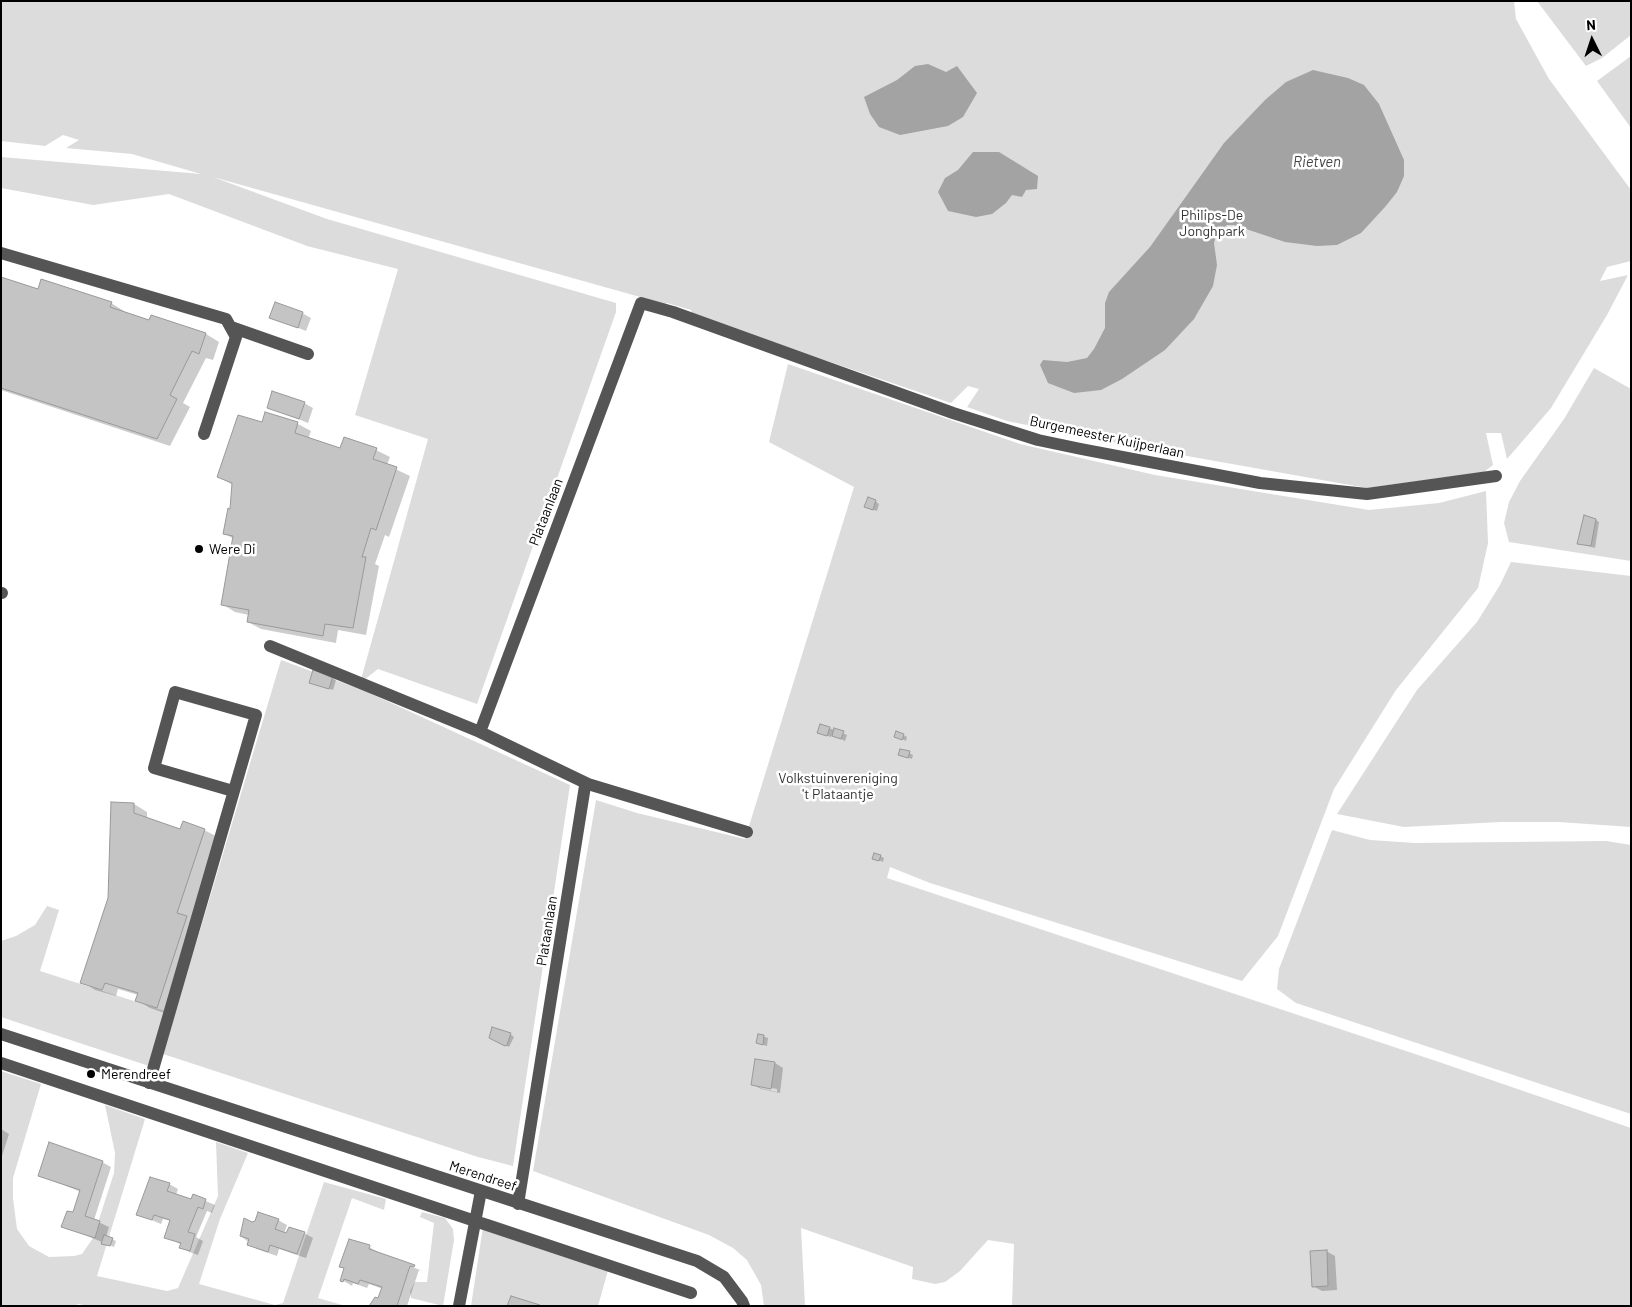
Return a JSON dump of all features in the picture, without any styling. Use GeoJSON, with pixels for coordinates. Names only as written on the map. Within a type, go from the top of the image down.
{"type":"FeatureCollection","features":[{"type":"Feature","properties":{"kind":"street"},"geometry":{"type":"LineString","coordinates":[[1,253],[226,319],[236,337],[204,434]]}},
{"type":"Feature","properties":{"kind":"street","name":"Burgemeester Kuijperlaan"},"geometry":{"type":"LineString","coordinates":[[641,303],[673,312],[962,416],[1038,440],[1081,449],[1260,483],[1367,494],[1496,476]]}},
{"type":"Feature","properties":{"kind":"street","name":"Plataanlaan"},"geometry":{"type":"LineString","coordinates":[[480,732],[641,303]]}},
{"type":"Feature","properties":{"kind":"street"},"geometry":{"type":"LineString","coordinates":[[230,327],[308,354]]}},
{"type":"Feature","properties":{"kind":"street"},"geometry":{"type":"LineString","coordinates":[[270,646],[480,732],[588,784],[747,832]]}},
{"type":"Feature","properties":{"kind":"street"},"geometry":{"type":"LineString","coordinates":[[149,1083],[232,791],[256,715],[176,692],[154,768],[232,791]]}},
{"type":"Feature","properties":{"kind":"street","name":"Plataanlaan"},"geometry":{"type":"LineString","coordinates":[[518,1204],[585,786],[588,784]]}},
{"type":"Feature","properties":{"kind":"street","name":"Merendreef"},"geometry":{"type":"LineString","coordinates":[[1,1034],[518,1204],[697,1260],[724,1277],[743,1303]]}},
{"type":"Feature","properties":{"kind":"street"},"geometry":{"type":"LineString","coordinates":[[1,1063],[475,1219],[691,1293]]}},
{"type":"Feature","properties":{"kind":"street"},"geometry":{"type":"LineString","coordinates":[[459,1306],[481,1191]]}},
{"type":"Feature","properties":{"kind":"green space","name":"Philips-De Jonghpark"},"geometry":{"type":"Polygon","coordinates":[[[1,1],[1514,1],[1516,19],[1549,79],[1631,190],[1631,261],[1607,267],[1600,281],[1628,275],[1607,315],[1551,408],[1507,459],[1501,433],[1486,433],[1493,465],[1484,472],[1367,488],[1142,448],[1007,421],[967,407],[979,389],[968,386],[951,403],[692,315],[691,310],[213,177],[327,219],[616,303],[616,312],[477,704],[378,669],[360,683],[428,439],[355,415],[398,269],[307,246],[169,194],[93,205],[1,188],[1,157],[201,174],[132,154],[66,148],[79,140],[63,135],[45,146],[1,141],[1,1]]]}},
{"type":"Feature","properties":{"kind":"green space"},"geometry":{"type":"Polygon","coordinates":[[[1537,1],[1631,1],[1631,35],[1602,58],[1586,66],[1537,1]]]}},
{"type":"Feature","properties":{"kind":"green space"},"geometry":{"type":"Polygon","coordinates":[[[1631,56],[1631,128],[1597,81],[1631,56]]]}},
{"type":"Feature","properties":{"kind":"green space","name":"Volkstuinvereniging 't Plataantje"},"geometry":{"type":"Polygon","coordinates":[[[788,364],[1020,444],[1155,475],[1369,510],[1439,503],[1486,491],[1488,543],[1478,588],[1396,690],[1334,789],[1278,936],[1242,981],[930,883],[890,867],[887,878],[1631,1128],[1631,1306],[1012,1306],[1014,1244],[988,1240],[960,1271],[945,1282],[935,1284],[912,1279],[913,1267],[801,1228],[805,1306],[764,1306],[761,1285],[747,1260],[733,1248],[709,1235],[533,1171],[596,800],[637,813],[745,839],[854,487],[769,442],[788,364]],[[755,1059],[751,1085],[771,1089],[775,1062],[755,1059]]]}},
{"type":"Feature","properties":{"kind":"green space"},"geometry":{"type":"Polygon","coordinates":[[[1594,368],[1631,389],[1631,561],[1509,542],[1504,523],[1509,502],[1520,481],[1564,419],[1594,368]]]}},
{"type":"Feature","properties":{"kind":"green space"},"geometry":{"type":"Polygon","coordinates":[[[1511,562],[1631,576],[1631,827],[1559,822],[1501,822],[1404,827],[1337,814],[1417,690],[1477,622],[1500,585],[1511,562]]]}},
{"type":"Feature","properties":{"kind":"green space"},"geometry":{"type":"Polygon","coordinates":[[[281,660],[365,691],[570,785],[513,1166],[478,1157],[163,1054],[281,660]]]}},
{"type":"Feature","properties":{"kind":"green space"},"geometry":{"type":"Polygon","coordinates":[[[1332,830],[1370,840],[1415,843],[1606,841],[1631,845],[1631,1114],[1296,1003],[1277,989],[1279,969],[1332,830]]]}},
{"type":"Feature","properties":{"kind":"green space"},"geometry":{"type":"Polygon","coordinates":[[[47,906],[59,910],[40,971],[165,1011],[149,1066],[1,1017],[1,941],[16,936],[35,925],[47,906]]]}},
{"type":"Feature","properties":{"kind":"green space"},"geometry":{"type":"Polygon","coordinates":[[[1,1071],[41,1084],[13,1178],[13,1198],[17,1229],[29,1246],[49,1257],[74,1256],[82,1254],[93,1238],[114,1173],[115,1153],[105,1105],[145,1119],[97,1276],[167,1291],[178,1288],[218,1196],[216,1142],[248,1153],[220,1219],[199,1284],[275,1305],[283,1303],[324,1182],[386,1199],[384,1210],[352,1198],[318,1298],[346,1306],[89,1306],[78,1304],[76,1306],[1,1306],[1,1071]]]}},
{"type":"Feature","properties":{"kind":"green space"},"geometry":{"type":"Polygon","coordinates":[[[422,1212],[445,1218],[453,1229],[454,1240],[443,1306],[411,1298],[410,1291],[415,1282],[427,1282],[434,1223],[420,1217],[422,1212]]]}},
{"type":"Feature","properties":{"kind":"green space"},"geometry":{"type":"Polygon","coordinates":[[[489,1219],[611,1260],[598,1306],[471,1306],[483,1227],[489,1219]]]}},
{"type":"Feature","properties":{"kind":"water"},"geometry":{"type":"Polygon","coordinates":[[[928,64],[946,72],[957,66],[977,93],[963,117],[948,126],[900,135],[879,127],[870,114],[864,97],[897,80],[915,66],[928,64]]]}},
{"type":"Feature","properties":{"kind":"water","name":"Rietven"},"geometry":{"type":"Polygon","coordinates":[[[1313,70],[1348,78],[1364,85],[1379,104],[1404,160],[1404,176],[1397,192],[1385,207],[1361,233],[1337,245],[1317,246],[1285,242],[1234,225],[1227,225],[1217,232],[1214,243],[1217,265],[1213,286],[1194,319],[1165,350],[1122,379],[1101,390],[1074,393],[1048,383],[1040,365],[1043,360],[1067,362],[1087,358],[1105,328],[1105,303],[1109,292],[1150,247],[1224,143],[1265,100],[1286,82],[1313,70]]]}},
{"type":"Feature","properties":{"kind":"water"},"geometry":{"type":"Polygon","coordinates":[[[973,152],[999,152],[1038,176],[1037,189],[1026,190],[1022,197],[1012,195],[1006,203],[992,214],[976,217],[948,211],[938,192],[945,178],[958,170],[973,152]]]}},
{"type":"Feature","properties":{"kind":"building"},"geometry":{"type":"Polygon","coordinates":[[[1,277],[38,289],[41,279],[112,302],[110,307],[149,320],[151,315],[206,333],[199,354],[192,351],[170,395],[177,399],[157,439],[1,388],[1,277]]]}},
{"type":"Feature","properties":{"kind":"building"},"geometry":{"type":"Polygon","coordinates":[[[275,302],[303,312],[298,328],[269,318],[275,302]]]}},
{"type":"Feature","properties":{"kind":"building"},"geometry":{"type":"Polygon","coordinates":[[[272,391],[305,402],[299,419],[267,408],[272,391]]]}},
{"type":"Feature","properties":{"kind":"building"},"geometry":{"type":"Polygon","coordinates":[[[265,412],[298,422],[295,433],[340,448],[344,437],[377,448],[373,459],[397,467],[376,530],[371,528],[362,557],[366,557],[353,628],[325,624],[323,636],[247,622],[249,610],[221,605],[233,536],[223,534],[228,508],[230,509],[232,483],[217,477],[238,415],[262,422],[265,412]]]}},
{"type":"Feature","properties":{"kind":"building"},"geometry":{"type":"Polygon","coordinates":[[[868,497],[876,500],[873,510],[864,507],[868,497]]]}},
{"type":"Feature","properties":{"kind":"building"},"geometry":{"type":"Polygon","coordinates":[[[1584,515],[1596,519],[1591,546],[1577,544],[1584,515]]]}},
{"type":"Feature","properties":{"kind":"building"},"geometry":{"type":"Polygon","coordinates":[[[313,670],[333,676],[329,689],[309,683],[313,670]]]}},
{"type":"Feature","properties":{"kind":"building"},"geometry":{"type":"Polygon","coordinates":[[[820,724],[830,727],[827,736],[817,733],[820,724]]]}},
{"type":"Feature","properties":{"kind":"building"},"geometry":{"type":"Polygon","coordinates":[[[834,728],[844,731],[841,739],[832,736],[834,728]]]}},
{"type":"Feature","properties":{"kind":"building"},"geometry":{"type":"Polygon","coordinates":[[[896,731],[904,734],[902,740],[894,737],[896,731]]]}},
{"type":"Feature","properties":{"kind":"building"},"geometry":{"type":"Polygon","coordinates":[[[900,749],[910,751],[908,758],[898,755],[900,749]]]}},
{"type":"Feature","properties":{"kind":"building"},"geometry":{"type":"Polygon","coordinates":[[[111,802],[134,803],[134,813],[180,829],[183,821],[205,829],[177,913],[187,916],[157,1008],[135,1001],[138,993],[105,983],[102,990],[80,983],[108,898],[111,802]]]}},
{"type":"Feature","properties":{"kind":"building"},"geometry":{"type":"Polygon","coordinates":[[[874,853],[881,855],[879,861],[872,859],[874,853]]]}},
{"type":"Feature","properties":{"kind":"building"},"geometry":{"type":"Polygon","coordinates":[[[492,1027],[511,1033],[507,1045],[505,1046],[489,1038],[492,1027]]]}},
{"type":"Feature","properties":{"kind":"building"},"geometry":{"type":"Polygon","coordinates":[[[758,1034],[764,1035],[763,1045],[756,1043],[758,1034]]]}},
{"type":"Feature","properties":{"kind":"building"},"geometry":{"type":"Polygon","coordinates":[[[755,1059],[775,1062],[771,1089],[751,1085],[755,1059]]]}},
{"type":"Feature","properties":{"kind":"building"},"geometry":{"type":"Polygon","coordinates":[[[49,1142],[103,1161],[85,1216],[100,1221],[95,1238],[61,1227],[67,1211],[73,1212],[80,1190],[38,1176],[49,1142]]]}},
{"type":"Feature","properties":{"kind":"building"},"geometry":{"type":"Polygon","coordinates":[[[150,1177],[170,1183],[167,1191],[191,1199],[193,1194],[206,1199],[203,1209],[198,1207],[188,1232],[195,1234],[190,1251],[179,1248],[181,1243],[164,1238],[170,1220],[154,1215],[152,1220],[136,1215],[150,1177]]]}},
{"type":"Feature","properties":{"kind":"building"},"geometry":{"type":"Polygon","coordinates":[[[258,1212],[279,1219],[275,1229],[286,1233],[289,1227],[305,1232],[297,1254],[270,1245],[268,1252],[247,1245],[249,1239],[240,1236],[244,1218],[252,1222],[255,1221],[258,1212]]]}},
{"type":"Feature","properties":{"kind":"building"},"geometry":{"type":"Polygon","coordinates":[[[104,1235],[113,1238],[110,1246],[101,1244],[104,1235]]]}},
{"type":"Feature","properties":{"kind":"building"},"geometry":{"type":"Polygon","coordinates":[[[349,1239],[370,1245],[369,1249],[415,1265],[414,1267],[410,1266],[397,1306],[369,1306],[375,1297],[378,1298],[382,1287],[360,1280],[358,1284],[344,1279],[343,1282],[340,1281],[344,1268],[339,1267],[349,1239]]]}},
{"type":"Feature","properties":{"kind":"building"},"geometry":{"type":"Polygon","coordinates":[[[1327,1250],[1328,1286],[1312,1287],[1310,1251],[1327,1250]]]}},
{"type":"Feature","properties":{"kind":"building"},"geometry":{"type":"Polygon","coordinates":[[[511,1296],[540,1305],[540,1306],[507,1306],[511,1296]]]}},
{"type":"Feature","properties":{"kind":"place","name":"Were Di"},"geometry":{"type":"Point","coordinates":[199,549]}},
{"type":"Feature","properties":{"kind":"place","name":"Merendreef"},"geometry":{"type":"Point","coordinates":[91,1074]}}]}
